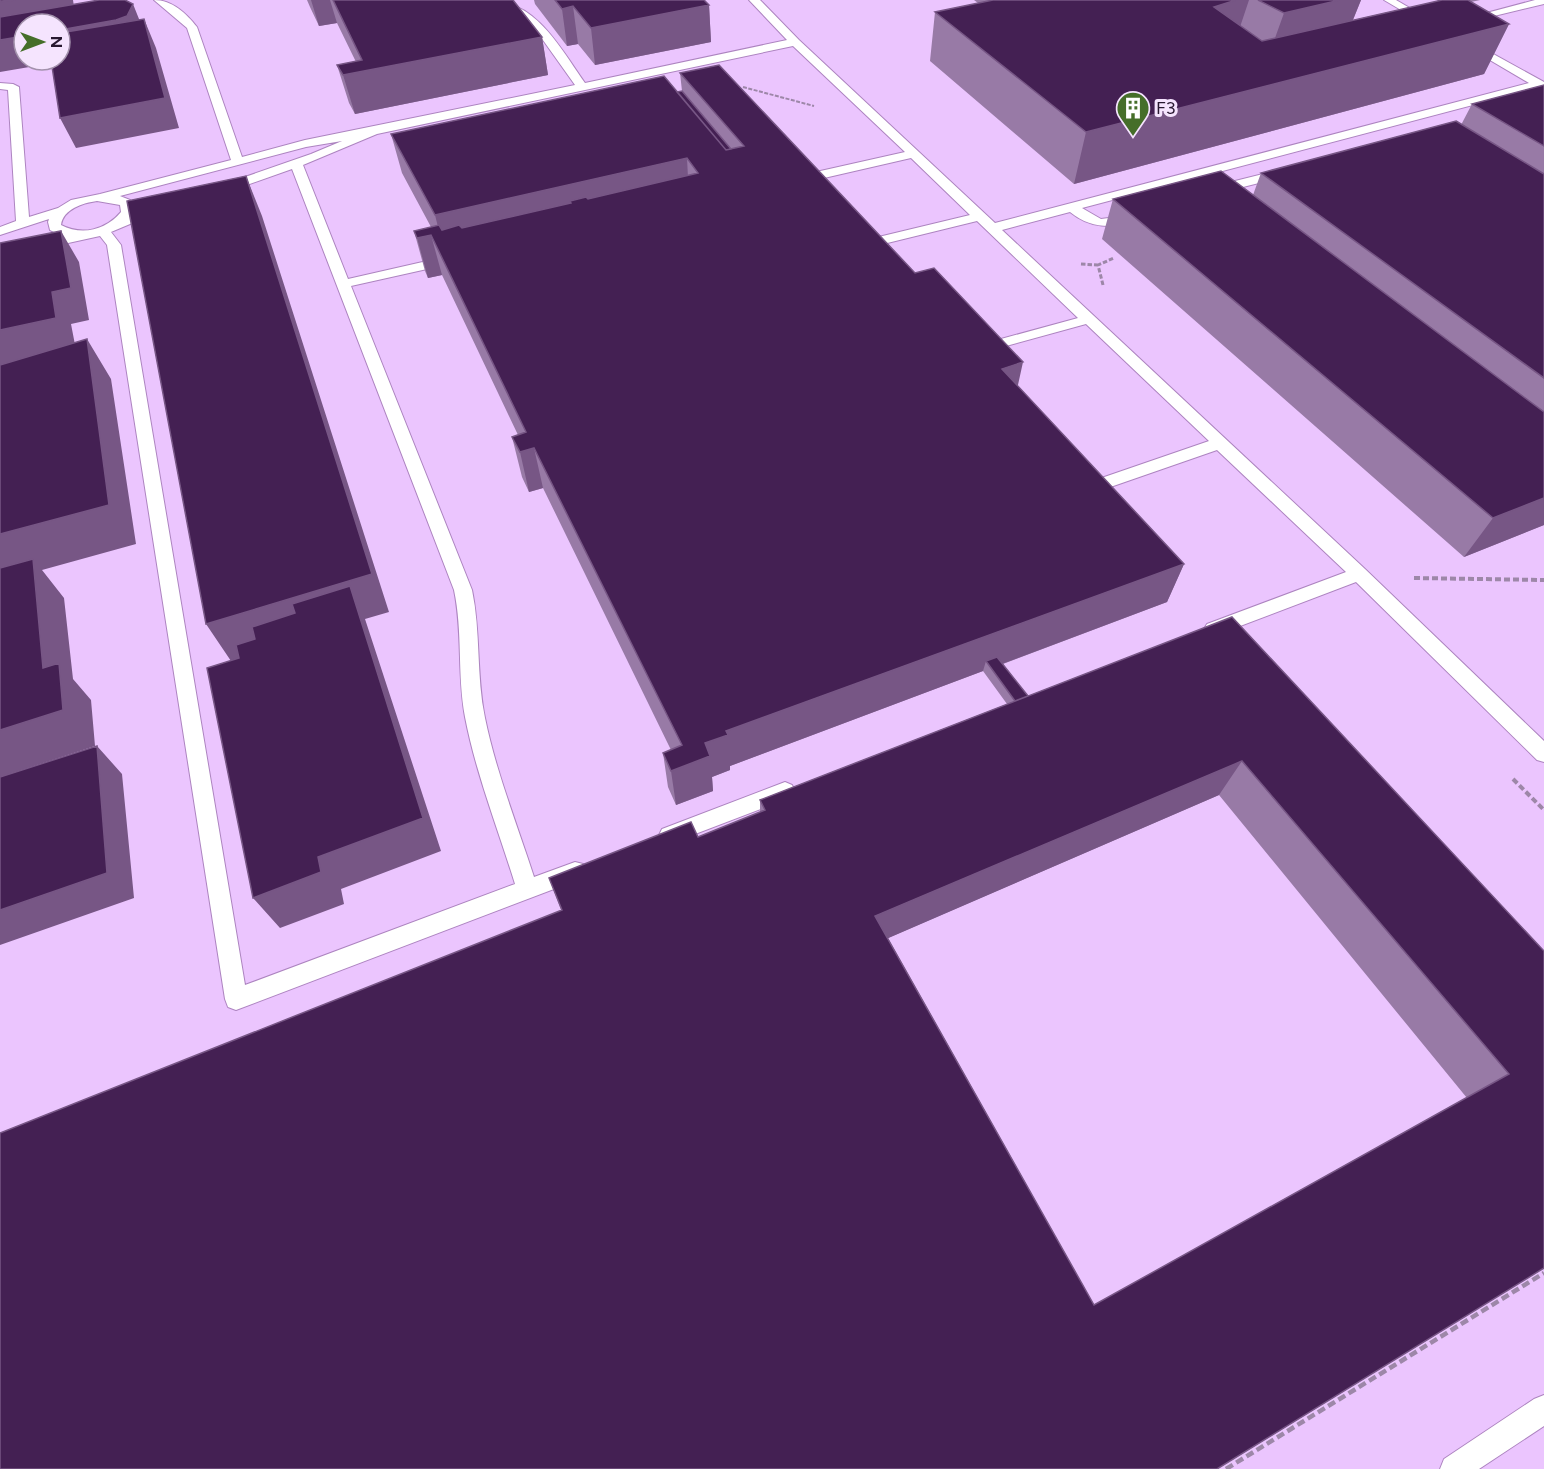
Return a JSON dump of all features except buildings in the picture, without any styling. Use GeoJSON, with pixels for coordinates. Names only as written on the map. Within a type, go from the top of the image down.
{"type":"FeatureCollection","features":[{"type":"Feature","properties":{"kind":"lane"},"geometry":{"type":"LineString","coordinates":[[159,0],[182,16],[192,27],[238,162]]}},
{"type":"Feature","properties":{"kind":"lane"},"geometry":{"type":"LineString","coordinates":[[754,0],[795,42],[1359,574],[1544,754]]}},
{"type":"Feature","properties":{"kind":"lane"},"geometry":{"type":"LineString","coordinates":[[1389,0],[1436,26]]}},
{"type":"Feature","properties":{"kind":"lane"},"geometry":{"type":"LineString","coordinates":[[1457,22],[1542,1]]}},
{"type":"Feature","properties":{"kind":"lane"},"geometry":{"type":"LineString","coordinates":[[497,4],[519,9],[532,17],[582,87]]}},
{"type":"Feature","properties":{"kind":"lane"},"geometry":{"type":"LineString","coordinates":[[1456,38],[1541,85]]}},
{"type":"Feature","properties":{"kind":"lane"},"geometry":{"type":"LineString","coordinates":[[0,231],[61,211],[80,201],[327,139],[795,42]]}},
{"type":"Feature","properties":{"kind":"lane"},"geometry":{"type":"LineString","coordinates":[[993,228],[1403,125],[1541,85]]}},
{"type":"Feature","properties":{"kind":"lane"},"geometry":{"type":"LineString","coordinates":[[0,86],[13,87],[23,225]]}},
{"type":"Feature","properties":{"kind":"lane"},"geometry":{"type":"LineString","coordinates":[[207,194],[324,154],[373,131]]}},
{"type":"Feature","properties":{"kind":"lane"},"geometry":{"type":"LineString","coordinates":[[811,177],[914,154]]}},
{"type":"Feature","properties":{"kind":"lane"},"geometry":{"type":"LineString","coordinates":[[296,164],[463,590],[469,620],[470,687],[475,717],[527,889]]}},
{"type":"Feature","properties":{"kind":"lane"},"geometry":{"type":"LineString","coordinates":[[1209,203],[1235,185],[1291,171]]}},
{"type":"Feature","properties":{"kind":"lane"},"geometry":{"type":"LineString","coordinates":[[102,197],[126,203],[128,213],[111,228]]}},
{"type":"Feature","properties":{"kind":"lane"},"geometry":{"type":"LineString","coordinates":[[1072,207],[1088,220],[1096,223],[1117,223],[1140,217]]}},
{"type":"Feature","properties":{"kind":"lane"},"geometry":{"type":"LineString","coordinates":[[0,254],[111,228],[162,209]]}},
{"type":"Feature","properties":{"kind":"lane"},"geometry":{"type":"LineString","coordinates":[[61,211],[54,222],[55,227],[60,231],[78,235]]}},
{"type":"Feature","properties":{"kind":"lane"},"geometry":{"type":"LineString","coordinates":[[871,243],[980,216]]}},
{"type":"Feature","properties":{"kind":"lane"},"geometry":{"type":"LineString","coordinates":[[111,228],[236,999],[594,863]]}},
{"type":"Feature","properties":{"kind":"lane"},"geometry":{"type":"LineString","coordinates":[[343,284],[459,257]]}},
{"type":"Feature","properties":{"kind":"lane"},"geometry":{"type":"LineString","coordinates":[[995,345],[1089,320]]}},
{"type":"Feature","properties":{"kind":"lane"},"geometry":{"type":"LineString","coordinates":[[1090,488],[1220,443]]}},
{"type":"Feature","properties":{"kind":"lane"},"geometry":{"type":"LineString","coordinates":[[1198,635],[1359,574]]}},
{"type":"Feature","properties":{"kind":"lane"},"geometry":{"type":"LineString","coordinates":[[650,842],[806,783]]}},
{"type":"Feature","properties":{"kind":"lane"},"geometry":{"type":"LineString","coordinates":[[1454,1469],[1544,1409]]}},
{"type":"Feature","properties":{"kind":"path"},"geometry":{"type":"LineString","coordinates":[[736,85],[817,107]]}},
{"type":"Feature","properties":{"kind":"path"},"geometry":{"type":"LineString","coordinates":[[1104,288],[1098,265],[1114,258]]}},
{"type":"Feature","properties":{"kind":"path"},"geometry":{"type":"LineString","coordinates":[[1408,578],[1544,580]]}},
{"type":"Feature","properties":{"kind":"path"},"geometry":{"type":"LineString","coordinates":[[1226,1469],[1544,1274]]}},
{"type":"Feature","properties":{"kind":"shaded area"},"geometry":{"type":"Polygon","coordinates":[[[0,0],[1544,0],[1544,1469],[0,1469],[0,0]]]}},
{"type":"Feature","properties":{"kind":"place","name":"F3"},"geometry":{"type":"Point","coordinates":[1133,137]}}]}
